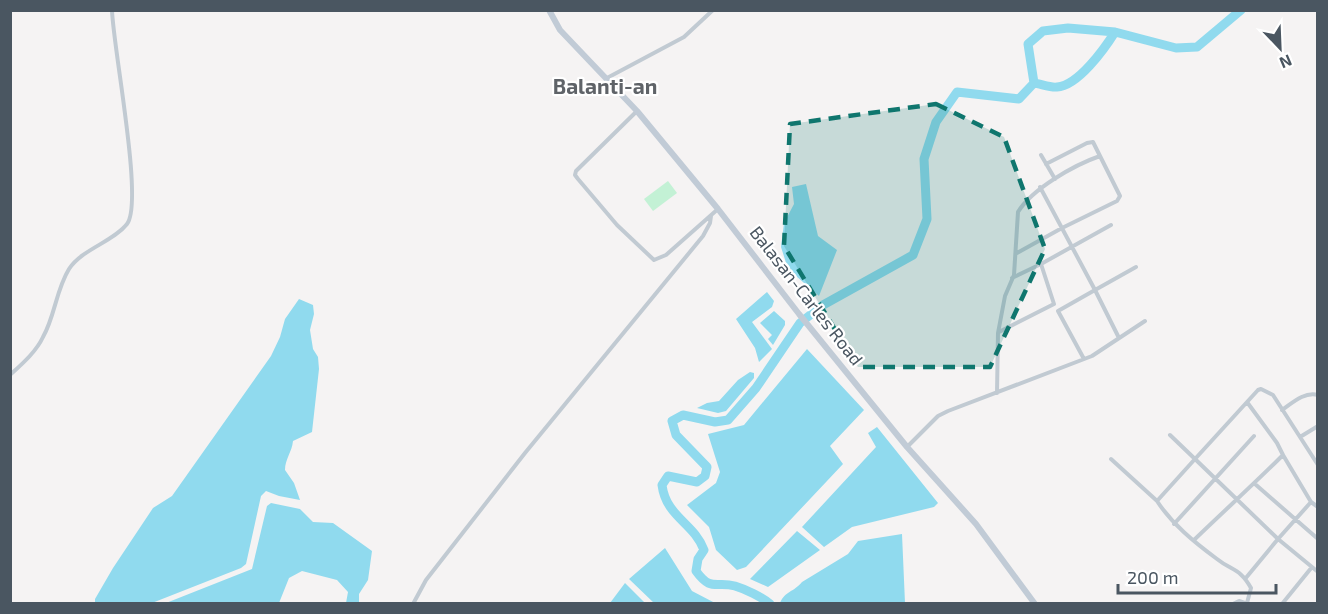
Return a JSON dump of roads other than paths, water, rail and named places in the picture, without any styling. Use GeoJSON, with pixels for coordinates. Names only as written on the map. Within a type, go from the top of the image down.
{"type":"FeatureCollection","features":[{"type":"Feature","properties":{"kind":"main road","name":"Balasan-Carles Road"},"geometry":{"type":"LineString","coordinates":[[549,10],[560,30],[573,46],[608,78],[718,209],[799,314],[907,447],[971,519],[1035,603]]}},
{"type":"Feature","properties":{"kind":"street"},"geometry":{"type":"LineString","coordinates":[[10,375],[29,357],[44,337],[70,267],[127,224],[132,213],[129,142],[117,67],[112,10]]}},
{"type":"Feature","properties":{"kind":"street"},"geometry":{"type":"LineString","coordinates":[[608,78],[684,37],[712,10]]}},
{"type":"Feature","properties":{"kind":"street"},"geometry":{"type":"LineString","coordinates":[[637,111],[576,171],[575,175],[617,225],[654,261],[666,255],[718,209]]}},
{"type":"Feature","properties":{"kind":"street"},"geometry":{"type":"LineString","coordinates":[[1017,253],[1117,201],[1120,196],[1093,142],[1046,164]]}},
{"type":"Feature","properties":{"kind":"street"},"geometry":{"type":"LineString","coordinates":[[1041,155],[1055,179]]}},
{"type":"Feature","properties":{"kind":"street"},"geometry":{"type":"LineString","coordinates":[[998,393],[998,333],[1017,253],[1018,212],[1040,188],[1100,156]]}},
{"type":"Feature","properties":{"kind":"street"},"geometry":{"type":"LineString","coordinates":[[1040,188],[1119,338]]}},
{"type":"Feature","properties":{"kind":"street"},"geometry":{"type":"LineString","coordinates":[[413,603],[426,580],[525,453],[703,236],[711,216]]}},
{"type":"Feature","properties":{"kind":"street"},"geometry":{"type":"LineString","coordinates":[[1012,279],[1111,225]]}},
{"type":"Feature","properties":{"kind":"street"},"geometry":{"type":"LineString","coordinates":[[1041,264],[1054,304],[1084,359]]}},
{"type":"Feature","properties":{"kind":"street"},"geometry":{"type":"LineString","coordinates":[[1058,311],[1136,267]]}},
{"type":"Feature","properties":{"kind":"street"},"geometry":{"type":"LineString","coordinates":[[998,333],[1054,304]]}},
{"type":"Feature","properties":{"kind":"street"},"geometry":{"type":"LineString","coordinates":[[907,447],[938,417],[968,402],[998,393],[1092,356],[1145,321]]}},
{"type":"Feature","properties":{"kind":"street"},"geometry":{"type":"LineString","coordinates":[[1157,501],[1258,390],[1267,391],[1273,395],[1317,465]]}},
{"type":"Feature","properties":{"kind":"street"},"geometry":{"type":"LineString","coordinates":[[1282,410],[1311,393],[1317,395]]}},
{"type":"Feature","properties":{"kind":"street"},"geometry":{"type":"LineString","coordinates":[[1247,402],[1277,443],[1311,502],[1317,507]]}},
{"type":"Feature","properties":{"kind":"street"},"geometry":{"type":"LineString","coordinates":[[1300,437],[1317,426]]}},
{"type":"Feature","properties":{"kind":"street"},"geometry":{"type":"LineString","coordinates":[[1170,435],[1278,539],[1317,572]]}},
{"type":"Feature","properties":{"kind":"street"},"geometry":{"type":"LineString","coordinates":[[1174,524],[1254,436]]}},
{"type":"Feature","properties":{"kind":"street"},"geometry":{"type":"LineString","coordinates":[[1194,540],[1255,484],[1283,454]]}},
{"type":"Feature","properties":{"kind":"street"},"geometry":{"type":"LineString","coordinates":[[1112,459],[1157,501],[1174,524],[1219,561],[1237,569],[1251,588],[1251,594],[1248,603],[1239,601],[1233,603]]}},
{"type":"Feature","properties":{"kind":"street"},"geometry":{"type":"LineString","coordinates":[[1255,484],[1317,540]]}},
{"type":"Feature","properties":{"kind":"street"},"geometry":{"type":"LineString","coordinates":[[1245,579],[1311,502]]}},
{"type":"Feature","properties":{"kind":"street"},"geometry":{"type":"LineString","coordinates":[[1282,603],[1312,567]]}},
{"type":"Feature","properties":{"kind":"water"},"geometry":{"type":"Polygon","coordinates":[[[806,184],[818,236],[837,250],[819,296],[788,269],[781,247],[784,223],[794,204],[792,187],[806,184]]]}},
{"type":"Feature","properties":{"kind":"water"},"geometry":{"type":"Polygon","coordinates":[[[767,292],[774,301],[772,307],[752,322],[772,349],[759,362],[755,348],[736,319],[767,292]]]}},
{"type":"Feature","properties":{"kind":"water"},"geometry":{"type":"Polygon","coordinates":[[[299,299],[313,305],[314,314],[310,330],[319,369],[312,432],[293,441],[285,466],[300,500],[266,491],[261,496],[246,564],[241,568],[152,603],[95,603],[95,599],[113,568],[153,508],[172,496],[271,356],[285,319],[299,299]]]}},
{"type":"Feature","properties":{"kind":"water"},"geometry":{"type":"Polygon","coordinates":[[[774,311],[785,321],[785,325],[773,345],[768,339],[772,335],[760,323],[774,311]]]}},
{"type":"Feature","properties":{"kind":"water"},"geometry":{"type":"Polygon","coordinates":[[[807,349],[864,410],[830,446],[843,464],[746,567],[737,570],[716,550],[709,527],[687,505],[716,483],[720,472],[708,434],[744,425],[807,349]]]}},
{"type":"Feature","properties":{"kind":"water"},"geometry":{"type":"Polygon","coordinates":[[[750,372],[754,373],[754,378],[726,411],[718,413],[697,408],[719,401],[738,380],[750,372]]]}},
{"type":"Feature","properties":{"kind":"water"},"geometry":{"type":"Polygon","coordinates":[[[877,427],[938,503],[934,507],[852,527],[824,547],[802,527],[876,447],[868,433],[877,427]]]}},
{"type":"Feature","properties":{"kind":"water"},"geometry":{"type":"Polygon","coordinates":[[[271,503],[300,509],[313,522],[333,523],[372,551],[368,580],[359,594],[359,603],[346,603],[348,592],[337,580],[302,571],[289,578],[279,603],[166,603],[252,569],[267,506],[271,503]]]}},
{"type":"Feature","properties":{"kind":"water"},"geometry":{"type":"Polygon","coordinates":[[[797,531],[820,550],[768,587],[750,579],[797,531]]]}},
{"type":"Feature","properties":{"kind":"water"},"geometry":{"type":"Polygon","coordinates":[[[902,534],[905,603],[780,603],[784,596],[802,582],[848,554],[858,541],[902,534]]]}},
{"type":"Feature","properties":{"kind":"water"},"geometry":{"type":"Polygon","coordinates":[[[665,548],[692,591],[715,603],[654,603],[629,579],[665,548]]]}},
{"type":"Feature","properties":{"kind":"water"},"geometry":{"type":"Polygon","coordinates":[[[625,583],[645,603],[610,603],[625,583]]]}},
{"type":"Feature","properties":{"kind":"waterway"},"geometry":{"type":"LineString","coordinates":[[770,604],[739,587],[710,584],[696,571],[698,559],[704,550],[694,533],[674,513],[662,485],[668,476],[697,482],[705,476],[707,467],[676,435],[672,421],[683,415],[715,422],[728,420],[756,388],[800,323],[823,305],[913,255],[927,219],[924,159],[936,122],[957,92],[1019,99],[1034,83],[1028,44],[1043,31],[1068,28],[1115,32],[1176,48],[1197,47],[1241,10]]}},
{"type":"Feature","properties":{"kind":"waterway"},"geometry":{"type":"LineString","coordinates":[[1034,83],[1057,87],[1074,80],[1090,65],[1115,32]]}},
{"type":"Feature","properties":{"kind":"district","name":"Balanti-an"},"geometry":{"type":"Point","coordinates":[605,87]}}]}
